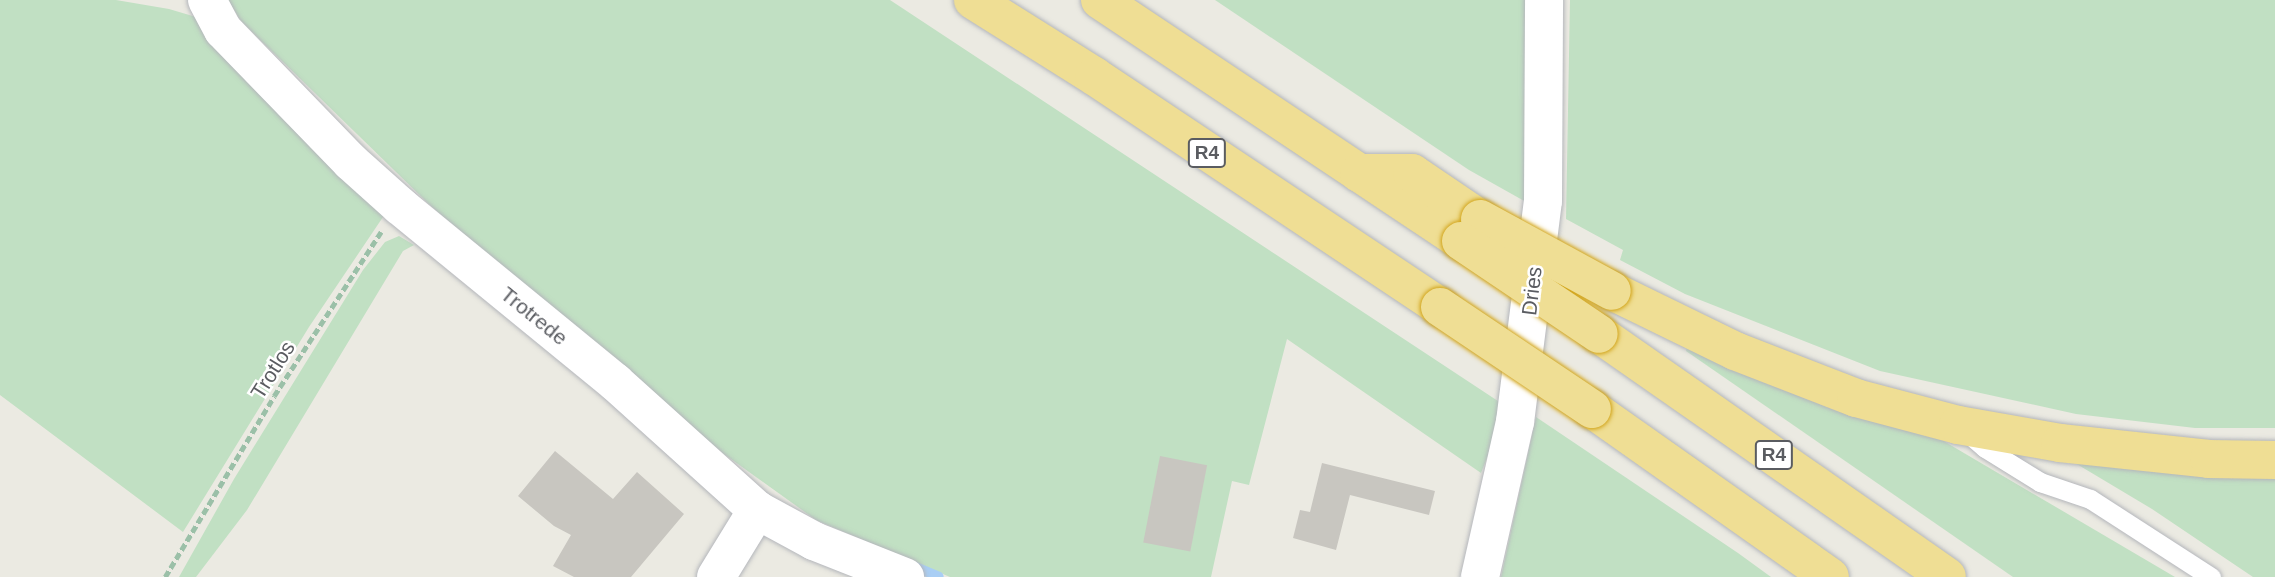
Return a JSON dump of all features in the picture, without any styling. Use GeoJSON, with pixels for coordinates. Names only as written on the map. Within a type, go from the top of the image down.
{"type":"FeatureCollection","features":[{"type":"Feature","properties":{"kind":"highway","name":"R4"},"geometry":{"type":"LineString","coordinates":[[973,0],[1094,76],[1592,409],[1830,577]]}},
{"type":"Feature","properties":{"kind":"highway","name":"R4"},"geometry":{"type":"LineString","coordinates":[[1100,0],[1359,173],[1470,230],[1599,334],[1947,577]]}},
{"type":"Feature","properties":{"kind":"highway"},"geometry":{"type":"LineString","coordinates":[[1470,230],[1612,292],[1735,351],[1856,398],[1958,425],[2060,443],[2209,459],[2275,460]]}},
{"type":"Feature","properties":{"kind":"street","name":"Trotrede"},"geometry":{"type":"LineString","coordinates":[[207,0],[223,30],[351,162],[400,206],[615,382],[757,510],[814,541],[905,577]]}},
{"type":"Feature","properties":{"kind":"street","name":"Dries"},"geometry":{"type":"LineString","coordinates":[[1480,577],[1515,422],[1543,201],[1544,0]]}},
{"type":"Feature","properties":{"kind":"street"},"geometry":{"type":"LineString","coordinates":[[716,577],[757,510]]}},
{"type":"Feature","properties":{"kind":"lane"},"geometry":{"type":"LineString","coordinates":[[1958,425],[1985,448],[2029,475],[2090,499],[2211,577]]}},
{"type":"Feature","properties":{"kind":"path","name":"Trotlos"},"geometry":{"type":"LineString","coordinates":[[165,577],[282,384],[363,257],[400,206]]}},
{"type":"Feature","properties":{"kind":"green space"},"geometry":{"type":"Polygon","coordinates":[[[0,0],[116,0],[169,9],[196,17],[386,208],[383,217],[309,327],[183,532],[0,395],[0,0]]]}},
{"type":"Feature","properties":{"kind":"green space"},"geometry":{"type":"Polygon","coordinates":[[[228,0],[890,0],[1507,407],[1481,473],[1287,339],[1249,485],[1232,481],[1211,577],[950,577],[816,520],[724,454],[433,208],[241,21],[228,0]]]}},
{"type":"Feature","properties":{"kind":"green space"},"geometry":{"type":"Polygon","coordinates":[[[1215,0],[1532,0],[1526,202],[1469,170],[1215,0]]]}},
{"type":"Feature","properties":{"kind":"green space"},"geometry":{"type":"Polygon","coordinates":[[[1570,0],[2275,0],[2275,428],[2195,428],[2076,414],[1880,371],[1685,294],[1620,260],[1623,250],[1566,219],[1570,0]]]}},
{"type":"Feature","properties":{"kind":"green space"},"geometry":{"type":"Polygon","coordinates":[[[399,236],[414,245],[403,251],[247,510],[196,577],[179,577],[234,479],[363,270],[385,242],[399,236]]]}},
{"type":"Feature","properties":{"kind":"green space"},"geometry":{"type":"Polygon","coordinates":[[[1688,344],[1930,433],[2175,577],[2013,577],[1686,351],[1688,344]]]}},
{"type":"Feature","properties":{"kind":"green space"},"geometry":{"type":"Polygon","coordinates":[[[1536,417],[1738,553],[1771,577],[1501,577],[1536,417]]]}},
{"type":"Feature","properties":{"kind":"green space"},"geometry":{"type":"Polygon","coordinates":[[[2070,460],[2275,475],[2275,577],[2253,577],[2152,509],[2070,460]]]}},
{"type":"Feature","properties":{"kind":"building"},"geometry":{"type":"Polygon","coordinates":[[[555,451],[613,499],[637,472],[684,514],[631,577],[574,577],[553,566],[571,535],[554,526],[518,496],[555,451]]]}},
{"type":"Feature","properties":{"kind":"building"},"geometry":{"type":"Polygon","coordinates":[[[1160,456],[1207,465],[1190,552],[1143,542],[1160,456]]]}},
{"type":"Feature","properties":{"kind":"building"},"geometry":{"type":"Polygon","coordinates":[[[1322,463],[1435,491],[1429,515],[1350,495],[1336,550],[1293,538],[1300,510],[1310,512],[1322,463]]]}},
{"type":"Feature","properties":{"kind":"waterway"},"geometry":{"type":"LineString","coordinates":[[911,565],[939,577]]}}]}
